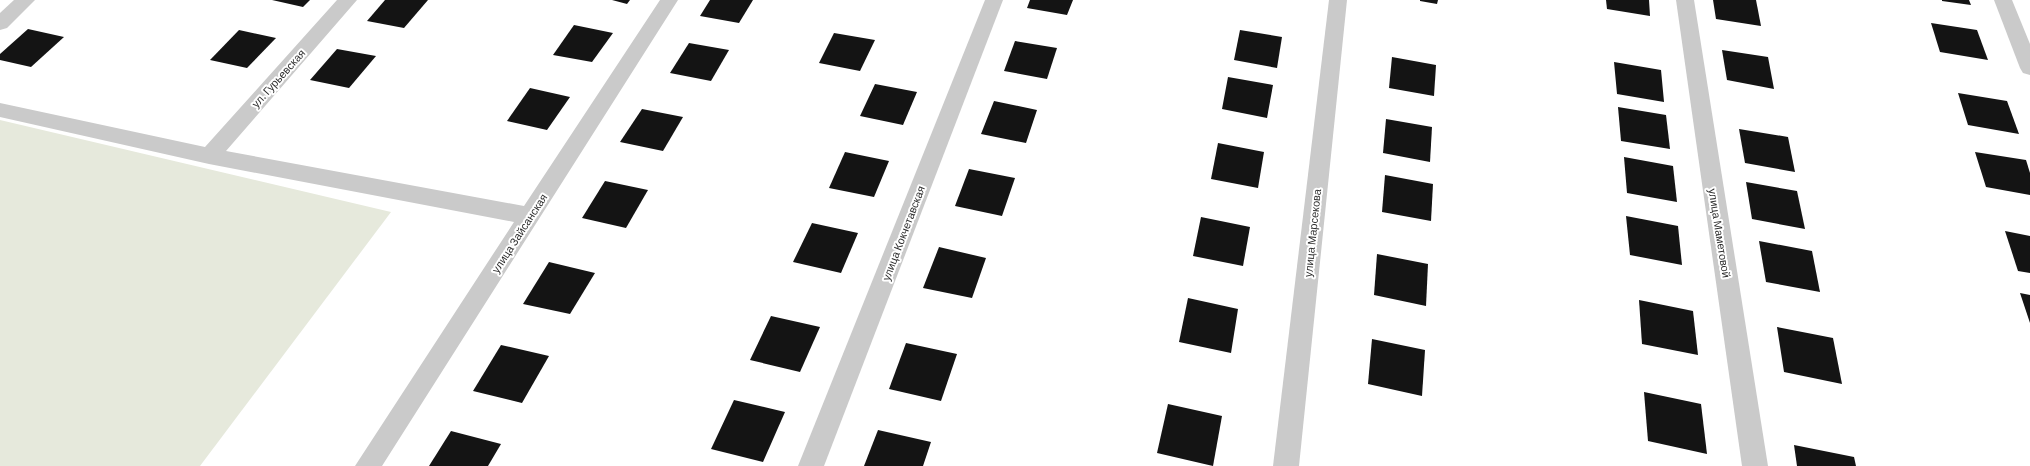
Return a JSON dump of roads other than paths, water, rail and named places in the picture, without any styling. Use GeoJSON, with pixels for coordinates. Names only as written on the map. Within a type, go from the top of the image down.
{"type":"FeatureCollection","features":[{"type":"Feature","properties":{"kind":"street"},"geometry":{"type":"LineString","coordinates":[[0,23],[26,0]]}},
{"type":"Feature","properties":{"kind":"street","name":"ул. Гурьевская"},"geometry":{"type":"LineString","coordinates":[[209,156],[348,0]]}},
{"type":"Feature","properties":{"kind":"street","name":"улица Зайсанская"},"geometry":{"type":"LineString","coordinates":[[368,466],[669,0]]}},
{"type":"Feature","properties":{"kind":"street","name":"улица Кокчетавская"},"geometry":{"type":"LineString","coordinates":[[811,466],[994,0]]}},
{"type":"Feature","properties":{"kind":"street","name":"улица Марсекова"},"geometry":{"type":"LineString","coordinates":[[1286,466],[1338,0]]}},
{"type":"Feature","properties":{"kind":"street","name":"улица Маметовой"},"geometry":{"type":"LineString","coordinates":[[1685,0],[1756,466]]}},
{"type":"Feature","properties":{"kind":"street"},"geometry":{"type":"LineString","coordinates":[[2003,0],[2030,68]]}},
{"type":"Feature","properties":{"kind":"street"},"geometry":{"type":"LineString","coordinates":[[0,110],[209,156],[530,216]]}}]}
